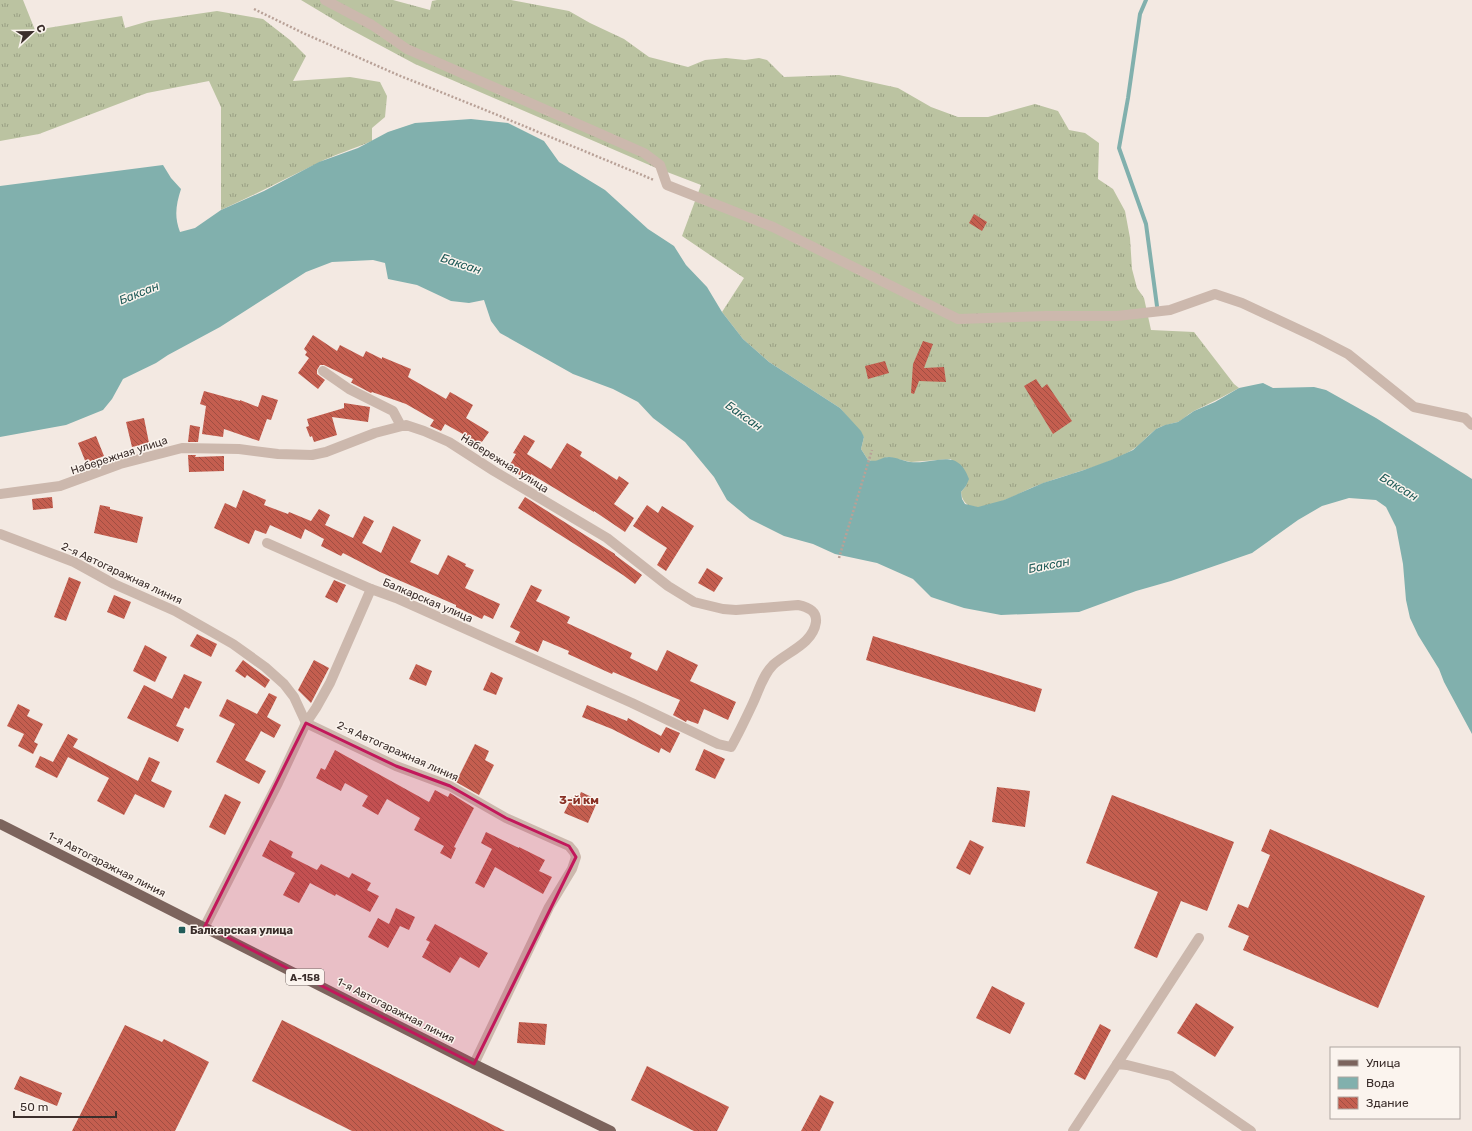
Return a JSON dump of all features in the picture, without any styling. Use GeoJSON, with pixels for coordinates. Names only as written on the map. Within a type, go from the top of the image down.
{"type":"FeatureCollection","features":[{"type":"Feature","properties":{"kind":"main road","name":"1-я Автогаражная линия"},"geometry":{"type":"LineString","coordinates":[[0,824],[205,926],[474,1064],[610,1131]]}},
{"type":"Feature","properties":{"kind":"street"},"geometry":{"type":"LineString","coordinates":[[325,0],[372,25],[407,49],[644,153],[660,165],[667,185],[773,227],[958,319],[1046,316],[1117,316],[1170,310],[1214,294],[1242,303],[1348,354],[1414,407],[1465,418],[1472,425]]}},
{"type":"Feature","properties":{"kind":"street"},"geometry":{"type":"LineString","coordinates":[[323,371],[349,388],[393,411],[401,426]]}},
{"type":"Feature","properties":{"kind":"street","name":"Набережная улица"},"geometry":{"type":"LineString","coordinates":[[0,494],[60,486],[120,464],[182,448],[239,449],[257,453],[312,455],[326,452],[375,433],[401,426],[406,425],[424,431],[449,442],[494,471],[607,538],[668,586],[694,602],[723,609],[736,610],[798,604],[812,610],[815,615],[816,622],[813,629],[807,639],[773,665],[766,674],[731,747]]}},
{"type":"Feature","properties":{"kind":"street","name":"2-я Автогаражная линия"},"geometry":{"type":"LineString","coordinates":[[0,534],[74,562],[114,584],[175,611],[233,644],[265,667],[284,684],[294,697],[306,722],[396,766],[450,786],[506,818],[569,846],[576,857],[572,868],[549,908],[474,1064]]}},
{"type":"Feature","properties":{"kind":"street"},"geometry":{"type":"LineString","coordinates":[[267,543],[371,589]]}},
{"type":"Feature","properties":{"kind":"street","name":"Балкарская улица"},"geometry":{"type":"LineString","coordinates":[[205,926],[278,783],[306,722],[316,708],[330,682],[371,589],[403,601],[632,703],[718,744],[731,747]]}},
{"type":"Feature","properties":{"kind":"street"},"geometry":{"type":"LineString","coordinates":[[1073,1131],[1199,938]]}},
{"type":"Feature","properties":{"kind":"street"},"geometry":{"type":"LineString","coordinates":[[1117,1064],[1171,1076],[1252,1131]]}},
{"type":"Feature","properties":{"kind":"path"},"geometry":{"type":"LineString","coordinates":[[254,9],[303,33],[398,75],[478,106],[667,185]]}},
{"type":"Feature","properties":{"kind":"path"},"geometry":{"type":"LineString","coordinates":[[839,558],[872,450]]}},
{"type":"Feature","properties":{"kind":"highlighted area"},"geometry":{"type":"Polygon","coordinates":[[[306,723],[396,766],[450,786],[506,818],[569,846],[576,857],[474,1064],[205,926],[306,723]]]}},
{"type":"Feature","properties":{"kind":"green space"},"geometry":{"type":"Polygon","coordinates":[[[0,0],[23,0],[35,30],[122,16],[125,28],[149,21],[217,11],[263,19],[290,40],[306,56],[293,81],[350,77],[380,82],[387,96],[385,117],[372,128],[372,141],[324,160],[221,210],[221,107],[209,81],[147,93],[39,134],[0,141],[0,0]]]}},
{"type":"Feature","properties":{"kind":"green space"},"geometry":{"type":"Polygon","coordinates":[[[301,0],[393,0],[430,10],[432,1],[437,0],[511,0],[569,11],[624,39],[649,57],[688,67],[705,60],[726,58],[745,60],[759,58],[767,60],[784,77],[839,75],[898,88],[931,107],[958,117],[988,117],[1035,104],[1058,111],[1069,130],[1085,133],[1099,143],[1098,179],[1113,189],[1125,211],[1130,238],[1132,269],[1137,288],[1144,298],[1151,330],[1194,332],[1234,384],[1239,388],[1193,411],[1178,422],[1158,428],[1136,448],[1112,460],[1044,483],[988,506],[975,507],[966,504],[961,492],[966,486],[951,459],[911,462],[888,457],[875,462],[868,460],[861,449],[864,437],[840,408],[769,362],[743,339],[722,312],[744,278],[682,236],[701,185],[654,167],[415,64],[346,27],[301,0]]]}},
{"type":"Feature","properties":{"kind":"water","name":"Баксан"},"geometry":{"type":"Polygon","coordinates":[[[471,119],[508,123],[544,141],[559,162],[605,190],[648,229],[674,246],[686,265],[707,287],[722,312],[743,339],[769,362],[840,408],[861,431],[864,437],[861,449],[868,460],[875,461],[889,457],[910,462],[945,459],[958,463],[964,469],[969,479],[961,492],[962,499],[965,504],[978,507],[1004,500],[1043,483],[1111,460],[1133,450],[1156,429],[1178,422],[1194,411],[1215,402],[1239,388],[1263,383],[1273,388],[1314,387],[1326,390],[1376,418],[1472,479],[1472,734],[1444,682],[1439,669],[1418,635],[1410,618],[1406,600],[1403,564],[1396,527],[1386,507],[1376,500],[1349,498],[1322,506],[1298,520],[1252,553],[1171,581],[1136,591],[1079,612],[1001,615],[964,608],[931,597],[913,579],[877,563],[835,554],[813,544],[784,536],[750,519],[727,500],[714,477],[685,442],[653,418],[638,402],[613,389],[573,374],[500,333],[491,321],[484,300],[469,303],[451,301],[417,285],[388,279],[385,263],[373,260],[332,262],[306,272],[220,327],[156,363],[123,379],[112,399],[103,410],[66,425],[0,437],[0,186],[163,165],[171,178],[181,189],[176,210],[180,232],[195,228],[221,210],[264,191],[319,162],[358,148],[388,132],[415,123],[471,119]]]}},
{"type":"Feature","properties":{"kind":"building"},"geometry":{"type":"Polygon","coordinates":[[[974,214],[987,222],[982,231],[969,223],[974,214]]]}},
{"type":"Feature","properties":{"kind":"building"},"geometry":{"type":"Polygon","coordinates":[[[313,335],[337,351],[340,345],[363,357],[366,351],[382,359],[382,357],[411,369],[408,377],[446,399],[450,392],[473,405],[466,418],[489,432],[479,446],[469,440],[470,438],[445,424],[441,431],[430,426],[434,420],[406,404],[372,392],[371,393],[351,383],[353,379],[324,365],[320,365],[317,370],[317,374],[325,380],[318,389],[298,373],[309,358],[305,355],[307,352],[304,349],[313,335]]]}},
{"type":"Feature","properties":{"kind":"building"},"geometry":{"type":"Polygon","coordinates":[[[923,341],[933,344],[924,368],[944,367],[946,382],[919,381],[914,394],[911,393],[913,364],[923,341]]]}},
{"type":"Feature","properties":{"kind":"building"},"geometry":{"type":"Polygon","coordinates":[[[885,361],[889,373],[868,379],[865,366],[885,361]]]}},
{"type":"Feature","properties":{"kind":"building"},"geometry":{"type":"Polygon","coordinates":[[[1036,379],[1042,388],[1047,384],[1072,421],[1053,434],[1024,386],[1036,379]]]}},
{"type":"Feature","properties":{"kind":"building"},"geometry":{"type":"Polygon","coordinates":[[[204,391],[240,400],[258,407],[262,395],[278,400],[271,420],[267,419],[259,441],[224,429],[223,437],[202,434],[206,406],[200,404],[204,391]]]}},
{"type":"Feature","properties":{"kind":"building"},"geometry":{"type":"Polygon","coordinates":[[[344,403],[370,407],[368,422],[332,417],[337,435],[314,442],[306,427],[309,426],[307,419],[344,408],[344,403]]]}},
{"type":"Feature","properties":{"kind":"building"},"geometry":{"type":"Polygon","coordinates":[[[144,418],[149,443],[132,447],[126,422],[144,418]]]}},
{"type":"Feature","properties":{"kind":"building"},"geometry":{"type":"Polygon","coordinates":[[[190,425],[200,427],[198,442],[188,442],[190,425]]]}},
{"type":"Feature","properties":{"kind":"building"},"geometry":{"type":"Polygon","coordinates":[[[524,435],[535,441],[527,454],[551,469],[567,443],[582,452],[580,456],[617,480],[619,476],[629,483],[614,504],[634,518],[625,532],[594,511],[531,474],[528,480],[508,468],[516,454],[513,453],[524,435]]]}},
{"type":"Feature","properties":{"kind":"building"},"geometry":{"type":"Polygon","coordinates":[[[96,436],[104,456],[86,463],[78,443],[96,436]]]}},
{"type":"Feature","properties":{"kind":"building"},"geometry":{"type":"Polygon","coordinates":[[[188,455],[196,455],[195,457],[224,456],[224,471],[189,472],[188,455]]]}},
{"type":"Feature","properties":{"kind":"building"},"geometry":{"type":"Polygon","coordinates":[[[243,490],[266,500],[264,505],[288,514],[289,512],[311,521],[319,509],[330,515],[325,525],[353,538],[364,516],[374,521],[362,543],[381,553],[393,526],[421,540],[410,562],[438,575],[448,555],[466,564],[465,566],[474,570],[465,588],[500,604],[493,619],[484,615],[482,619],[456,607],[456,605],[380,572],[343,553],[341,556],[321,546],[324,539],[305,529],[301,539],[270,525],[266,534],[255,530],[249,544],[214,528],[225,503],[236,508],[243,490]]]}},
{"type":"Feature","properties":{"kind":"building"},"geometry":{"type":"Polygon","coordinates":[[[52,497],[53,508],[33,510],[32,499],[52,497]]]}},
{"type":"Feature","properties":{"kind":"building"},"geometry":{"type":"Polygon","coordinates":[[[525,497],[615,554],[642,575],[635,584],[518,508],[525,497]]]}},
{"type":"Feature","properties":{"kind":"building"},"geometry":{"type":"Polygon","coordinates":[[[100,505],[143,517],[137,543],[94,533],[100,505]]]}},
{"type":"Feature","properties":{"kind":"building"},"geometry":{"type":"Polygon","coordinates":[[[647,505],[658,513],[662,506],[694,526],[666,571],[657,565],[667,548],[633,526],[647,505]]]}},
{"type":"Feature","properties":{"kind":"building"},"geometry":{"type":"Polygon","coordinates":[[[707,568],[723,578],[714,592],[698,583],[707,568]]]}},
{"type":"Feature","properties":{"kind":"building"},"geometry":{"type":"Polygon","coordinates":[[[69,577],[81,582],[66,621],[54,617],[69,577]]]}},
{"type":"Feature","properties":{"kind":"building"},"geometry":{"type":"Polygon","coordinates":[[[334,580],[346,585],[337,603],[325,597],[334,580]]]}},
{"type":"Feature","properties":{"kind":"building"},"geometry":{"type":"Polygon","coordinates":[[[531,585],[542,590],[536,601],[570,617],[567,623],[632,653],[630,658],[657,671],[667,650],[698,665],[690,681],[736,702],[728,720],[704,709],[698,724],[687,720],[686,722],[673,715],[680,700],[613,672],[612,674],[568,654],[569,651],[543,640],[538,652],[515,642],[520,632],[510,627],[531,585]]]}},
{"type":"Feature","properties":{"kind":"building"},"geometry":{"type":"Polygon","coordinates":[[[114,595],[131,602],[124,619],[107,612],[114,595]]]}},
{"type":"Feature","properties":{"kind":"building"},"geometry":{"type":"Polygon","coordinates":[[[197,634],[217,644],[211,657],[190,646],[197,634]]]}},
{"type":"Feature","properties":{"kind":"building"},"geometry":{"type":"Polygon","coordinates":[[[873,636],[1042,689],[1035,712],[866,660],[873,636]]]}},
{"type":"Feature","properties":{"kind":"building"},"geometry":{"type":"Polygon","coordinates":[[[145,645],[167,657],[155,682],[133,671],[145,645]]]}},
{"type":"Feature","properties":{"kind":"building"},"geometry":{"type":"Polygon","coordinates":[[[243,660],[270,680],[265,688],[247,675],[245,678],[235,671],[243,660]]]}},
{"type":"Feature","properties":{"kind":"building"},"geometry":{"type":"Polygon","coordinates":[[[314,660],[329,668],[311,703],[298,690],[314,660]]]}},
{"type":"Feature","properties":{"kind":"building"},"geometry":{"type":"Polygon","coordinates":[[[416,664],[432,671],[426,686],[409,679],[416,664]]]}},
{"type":"Feature","properties":{"kind":"building"},"geometry":{"type":"Polygon","coordinates":[[[491,672],[503,678],[496,695],[483,690],[491,672]]]}},
{"type":"Feature","properties":{"kind":"building"},"geometry":{"type":"Polygon","coordinates":[[[184,674],[202,682],[189,709],[185,707],[176,726],[184,729],[178,742],[127,718],[144,685],[172,699],[184,674]]]}},
{"type":"Feature","properties":{"kind":"building"},"geometry":{"type":"Polygon","coordinates":[[[269,693],[277,697],[267,717],[281,725],[274,738],[261,731],[245,760],[266,771],[259,784],[216,762],[235,724],[219,716],[227,699],[257,714],[269,693]]]}},
{"type":"Feature","properties":{"kind":"building"},"geometry":{"type":"Polygon","coordinates":[[[18,704],[30,710],[27,716],[43,724],[34,742],[38,744],[33,754],[18,746],[24,734],[7,726],[18,704]]]}},
{"type":"Feature","properties":{"kind":"building"},"geometry":{"type":"Polygon","coordinates":[[[587,705],[627,721],[628,718],[661,736],[666,727],[680,733],[670,753],[661,748],[659,753],[612,729],[582,717],[587,705]]]}},
{"type":"Feature","properties":{"kind":"building"},"geometry":{"type":"Polygon","coordinates":[[[68,734],[78,739],[73,747],[138,781],[149,757],[160,762],[151,781],[172,791],[164,808],[135,794],[124,815],[97,801],[109,778],[68,757],[57,778],[35,767],[40,756],[53,762],[68,734]]]}},
{"type":"Feature","properties":{"kind":"building"},"geometry":{"type":"Polygon","coordinates":[[[475,744],[489,751],[485,760],[494,765],[479,795],[456,782],[475,744]]]}},
{"type":"Feature","properties":{"kind":"building"},"geometry":{"type":"Polygon","coordinates":[[[704,749],[725,759],[715,779],[695,770],[704,749]]]}},
{"type":"Feature","properties":{"kind":"building"},"geometry":{"type":"Polygon","coordinates":[[[335,750],[429,802],[435,790],[448,797],[450,793],[474,808],[454,847],[456,848],[451,859],[440,853],[444,846],[414,830],[420,818],[387,799],[378,815],[362,806],[368,796],[345,783],[341,791],[316,778],[321,768],[325,770],[335,750]]]}},
{"type":"Feature","properties":{"kind":"building"},"geometry":{"type":"Polygon","coordinates":[[[997,787],[1030,791],[1025,827],[992,822],[997,787]]]}},
{"type":"Feature","properties":{"kind":"building"},"geometry":{"type":"Polygon","coordinates":[[[581,792],[598,800],[588,823],[564,813],[572,797],[578,799],[581,792]]]}},
{"type":"Feature","properties":{"kind":"building"},"geometry":{"type":"Polygon","coordinates":[[[225,794],[241,802],[225,835],[209,827],[225,794]]]}},
{"type":"Feature","properties":{"kind":"building"},"geometry":{"type":"Polygon","coordinates":[[[1112,795],[1234,842],[1207,911],[1181,901],[1157,958],[1134,948],[1158,892],[1086,863],[1112,795]]]}},
{"type":"Feature","properties":{"kind":"building"},"geometry":{"type":"Polygon","coordinates":[[[1270,829],[1425,896],[1378,1008],[1243,950],[1249,936],[1228,927],[1238,904],[1248,908],[1270,855],[1261,851],[1270,829]]]}},
{"type":"Feature","properties":{"kind":"building"},"geometry":{"type":"Polygon","coordinates":[[[486,832],[545,860],[539,871],[552,877],[543,894],[495,867],[484,888],[475,883],[492,849],[481,843],[486,832]]]}},
{"type":"Feature","properties":{"kind":"building"},"geometry":{"type":"Polygon","coordinates":[[[270,840],[293,852],[291,857],[317,870],[321,864],[349,878],[352,873],[371,883],[367,890],[379,896],[370,912],[336,894],[335,896],[310,883],[299,903],[283,895],[295,873],[262,856],[270,840]]]}},
{"type":"Feature","properties":{"kind":"building"},"geometry":{"type":"Polygon","coordinates":[[[970,840],[984,847],[970,875],[956,868],[970,840]]]}},
{"type":"Feature","properties":{"kind":"building"},"geometry":{"type":"Polygon","coordinates":[[[396,908],[415,917],[409,930],[400,926],[388,948],[368,937],[378,918],[389,924],[396,908]]]}},
{"type":"Feature","properties":{"kind":"building"},"geometry":{"type":"Polygon","coordinates":[[[435,924],[488,953],[479,968],[460,957],[450,973],[422,957],[430,942],[426,940],[435,924]]]}},
{"type":"Feature","properties":{"kind":"building"},"geometry":{"type":"Polygon","coordinates":[[[992,986],[1025,1003],[1010,1034],[976,1018],[992,986]]]}},
{"type":"Feature","properties":{"kind":"building"},"geometry":{"type":"Polygon","coordinates":[[[1196,1003],[1234,1027],[1215,1057],[1177,1033],[1196,1003]]]}},
{"type":"Feature","properties":{"kind":"building"},"geometry":{"type":"Polygon","coordinates":[[[282,1020],[505,1131],[352,1131],[252,1081],[282,1020]]]}},
{"type":"Feature","properties":{"kind":"building"},"geometry":{"type":"Polygon","coordinates":[[[519,1022],[547,1024],[545,1045],[517,1043],[519,1022]]]}},
{"type":"Feature","properties":{"kind":"building"},"geometry":{"type":"Polygon","coordinates":[[[1100,1024],[1111,1030],[1085,1080],[1074,1074],[1100,1024]]]}},
{"type":"Feature","properties":{"kind":"building"},"geometry":{"type":"Polygon","coordinates":[[[125,1025],[162,1042],[164,1039],[209,1062],[175,1131],[72,1131],[125,1025]]]}},
{"type":"Feature","properties":{"kind":"building"},"geometry":{"type":"Polygon","coordinates":[[[647,1066],[729,1107],[717,1131],[694,1131],[631,1100],[647,1066]]]}},
{"type":"Feature","properties":{"kind":"building"},"geometry":{"type":"Polygon","coordinates":[[[20,1076],[62,1093],[57,1106],[14,1089],[20,1076]]]}},
{"type":"Feature","properties":{"kind":"building"},"geometry":{"type":"Polygon","coordinates":[[[820,1095],[834,1102],[820,1131],[801,1131],[820,1095]]]}},
{"type":"Feature","properties":{"kind":"waterway"},"geometry":{"type":"LineString","coordinates":[[1146,0],[1140,14],[1119,148],[1146,224],[1157,306]]}},
{"type":"Feature","properties":{"kind":"place","name":"Балкарская улица"},"geometry":{"type":"Point","coordinates":[182,930]}},
{"type":"Feature","properties":{"kind":"district","name":"3-й км"},"geometry":{"type":"Point","coordinates":[579,800]}}]}
